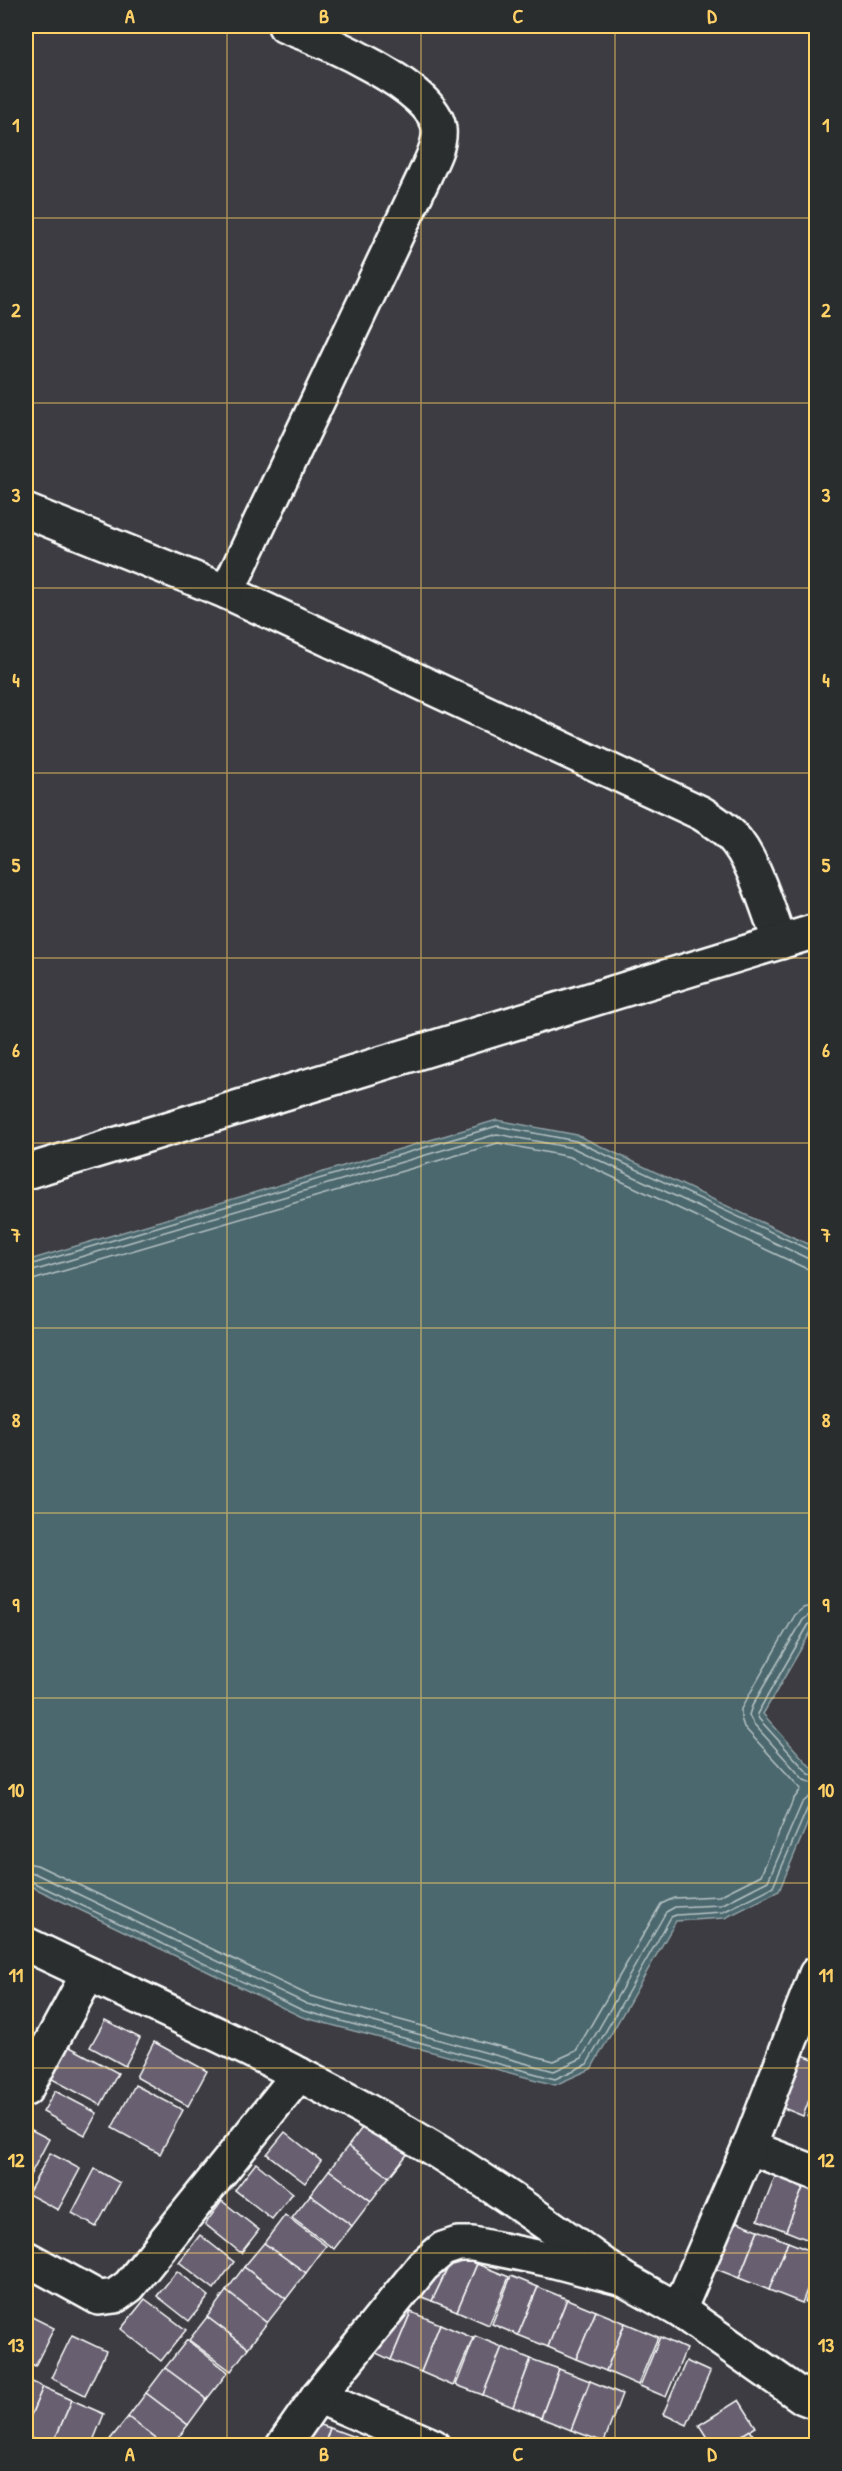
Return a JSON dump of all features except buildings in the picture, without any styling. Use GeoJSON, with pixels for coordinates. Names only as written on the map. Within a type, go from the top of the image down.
{"type":"FeatureCollection","features":[{"type":"Feature","properties":{"kind":"street"},"geometry":{"type":"LineString","coordinates":[[227,592],[435,153],[439,129],[428,105],[408,87],[326,41],[285,26]]}},
{"type":"Feature","properties":{"kind":"street"},"geometry":{"type":"LineString","coordinates":[[26,512],[227,592],[690,808],[720,825],[733,836],[746,854],[780,942]]}},
{"type":"Feature","properties":{"kind":"street"},"geometry":{"type":"LineString","coordinates":[[26,1172],[816,931]]}},
{"type":"Feature","properties":{"kind":"street"},"geometry":{"type":"LineString","coordinates":[[26,1944],[299,2074],[375,2115],[538,2216],[623,2279],[679,2310],[812,2406]]}},
{"type":"Feature","properties":{"kind":"street"},"geometry":{"type":"LineString","coordinates":[[26,2089],[88,1974]]}},
{"type":"Feature","properties":{"kind":"street"},"geometry":{"type":"LineString","coordinates":[[679,2310],[748,2147],[816,1974]]}},
{"type":"Feature","properties":{"kind":"street"},"geometry":{"type":"LineString","coordinates":[[26,2258],[99,2298],[115,2296],[129,2286],[299,2074]]}},
{"type":"Feature","properties":{"kind":"street"},"geometry":{"type":"LineString","coordinates":[[748,2147],[816,2173]]}},
{"type":"Feature","properties":{"kind":"street"},"geometry":{"type":"LineString","coordinates":[[283,2445],[318,2396],[423,2266],[443,2248],[458,2244],[473,2244],[551,2260],[623,2279]]}},
{"type":"Feature","properties":{"kind":"street"},"geometry":{"type":"LineString","coordinates":[[318,2396],[433,2445]]}},
{"type":"Feature","properties":{"kind":"water"},"geometry":{"type":"Polygon","coordinates":[[[497,1120],[577,1135],[816,1248],[816,1623],[763,1714],[816,1773],[816,1803],[779,1891],[725,1918],[676,1921],[591,2069],[555,2085],[302,2017],[26,1884],[26,1261],[497,1120]]]}}]}
